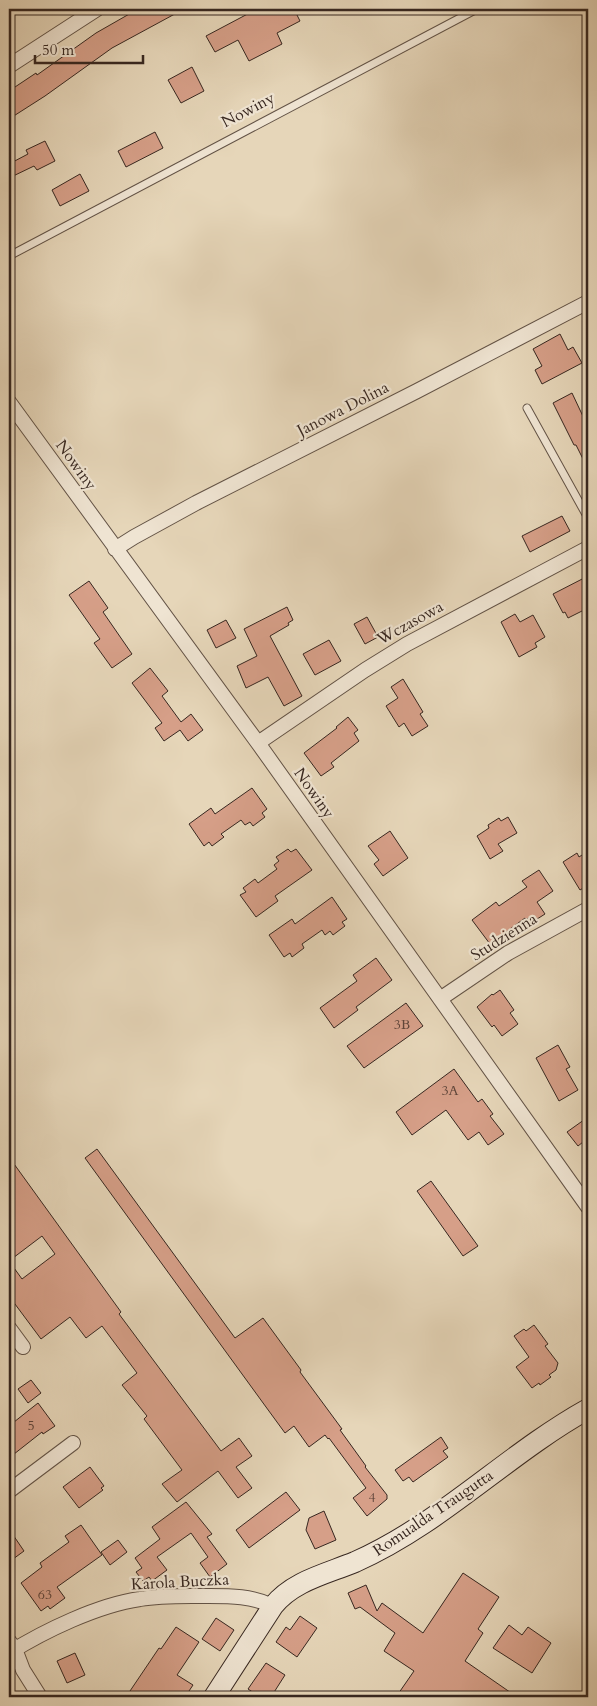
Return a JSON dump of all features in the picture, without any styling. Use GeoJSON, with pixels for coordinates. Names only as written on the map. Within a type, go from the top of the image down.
{"type":"FeatureCollection","features":[{"type":"Feature","properties":{"kind":"street"},"geometry":{"type":"LineString","coordinates":[[9,66],[97,9]]}},
{"type":"Feature","properties":{"kind":"street","name":"Janowa Dolina"},"geometry":{"type":"LineString","coordinates":[[115,549],[196,503],[588,302]]}},
{"type":"Feature","properties":{"kind":"street","name":"Nowiny"},"geometry":{"type":"LineString","coordinates":[[9,402],[258,743],[588,1207]]}},
{"type":"Feature","properties":{"kind":"street","name":"Wczasowa"},"geometry":{"type":"LineString","coordinates":[[258,743],[344,684],[407,644],[588,548]]}},
{"type":"Feature","properties":{"kind":"street","name":"Studzienna"},"geometry":{"type":"LineString","coordinates":[[440,1000],[508,953],[588,909]]}},
{"type":"Feature","properties":{"kind":"street"},"geometry":{"type":"LineString","coordinates":[[9,1328],[23,1347]]}},
{"type":"Feature","properties":{"kind":"street","name":"Romualda Traugutta"},"geometry":{"type":"LineString","coordinates":[[214,1697],[264,1603],[295,1587],[370,1555],[400,1538],[540,1439],[588,1409]]}},
{"type":"Feature","properties":{"kind":"street"},"geometry":{"type":"LineString","coordinates":[[9,1491],[73,1444]]}},
{"type":"Feature","properties":{"kind":"street","name":"Karola Buczka"},"geometry":{"type":"LineString","coordinates":[[11,1648],[82,1617],[121,1603],[140,1599],[235,1596],[264,1603]]}},
{"type":"Feature","properties":{"kind":"street"},"geometry":{"type":"LineString","coordinates":[[11,1648],[40,1697]]}},
{"type":"Feature","properties":{"kind":"lane","name":"Nowiny"},"geometry":{"type":"LineString","coordinates":[[9,256],[477,9]]}},
{"type":"Feature","properties":{"kind":"lane"},"geometry":{"type":"LineString","coordinates":[[527,408],[588,518]]}},
{"type":"Feature","properties":{"kind":"building"},"geometry":{"type":"Polygon","coordinates":[[[138,9],[184,9],[112,48],[9,119],[9,91],[36,73],[37,75],[96,33],[138,9]]]}},
{"type":"Feature","properties":{"kind":"building"},"geometry":{"type":"Polygon","coordinates":[[[257,9],[294,9],[300,21],[277,33],[282,44],[249,61],[238,40],[215,52],[206,36],[257,9]]]}},
{"type":"Feature","properties":{"kind":"building"},"geometry":{"type":"Polygon","coordinates":[[[192,67],[204,91],[181,103],[168,80],[192,67]]]}},
{"type":"Feature","properties":{"kind":"building"},"geometry":{"type":"Polygon","coordinates":[[[155,132],[163,148],[126,167],[118,151],[155,132]]]}},
{"type":"Feature","properties":{"kind":"building"},"geometry":{"type":"Polygon","coordinates":[[[45,141],[55,161],[37,170],[34,166],[9,178],[9,164],[28,154],[26,150],[45,141]]]}},
{"type":"Feature","properties":{"kind":"building"},"geometry":{"type":"Polygon","coordinates":[[[80,174],[89,191],[60,206],[52,190],[80,174]]]}},
{"type":"Feature","properties":{"kind":"building"},"geometry":{"type":"Polygon","coordinates":[[[560,334],[568,350],[573,347],[582,363],[542,384],[535,370],[542,366],[533,349],[560,334]]]}},
{"type":"Feature","properties":{"kind":"building"},"geometry":{"type":"Polygon","coordinates":[[[572,393],[588,427],[588,469],[553,403],[572,393]]]}},
{"type":"Feature","properties":{"kind":"building"},"geometry":{"type":"Polygon","coordinates":[[[562,516],[570,531],[530,552],[522,536],[562,516]]]}},
{"type":"Feature","properties":{"kind":"building"},"geometry":{"type":"Polygon","coordinates":[[[588,576],[588,608],[568,618],[565,612],[563,613],[553,594],[588,576]]]}},
{"type":"Feature","properties":{"kind":"building"},"geometry":{"type":"Polygon","coordinates":[[[89,581],[108,608],[103,612],[132,654],[112,668],[94,643],[100,639],[69,595],[89,581]]]}},
{"type":"Feature","properties":{"kind":"building"},"geometry":{"type":"Polygon","coordinates":[[[287,607],[293,620],[288,623],[289,625],[270,636],[302,696],[284,706],[268,677],[246,688],[237,666],[257,656],[244,629],[287,607]]]}},
{"type":"Feature","properties":{"kind":"building"},"geometry":{"type":"Polygon","coordinates":[[[515,614],[520,622],[533,615],[545,637],[535,643],[537,647],[519,657],[501,622],[515,614]]]}},
{"type":"Feature","properties":{"kind":"building"},"geometry":{"type":"Polygon","coordinates":[[[367,617],[378,637],[365,644],[354,624],[367,617]]]}},
{"type":"Feature","properties":{"kind":"building"},"geometry":{"type":"Polygon","coordinates":[[[226,620],[236,638],[216,648],[207,630],[226,620]]]}},
{"type":"Feature","properties":{"kind":"building"},"geometry":{"type":"Polygon","coordinates":[[[329,640],[341,661],[315,675],[303,654],[329,640]]]}},
{"type":"Feature","properties":{"kind":"building"},"geometry":{"type":"Polygon","coordinates":[[[150,668],[168,691],[162,696],[181,722],[191,714],[203,730],[188,741],[180,730],[164,741],[155,728],[162,723],[132,683],[150,668]]]}},
{"type":"Feature","properties":{"kind":"building"},"geometry":{"type":"Polygon","coordinates":[[[403,679],[423,712],[420,714],[428,726],[412,736],[404,723],[399,727],[386,706],[398,698],[391,687],[403,679]]]}},
{"type":"Feature","properties":{"kind":"building"},"geometry":{"type":"Polygon","coordinates":[[[348,717],[358,730],[354,733],[359,741],[331,763],[334,767],[321,776],[304,753],[337,728],[348,717]]]}},
{"type":"Feature","properties":{"kind":"building"},"geometry":{"type":"Polygon","coordinates":[[[252,788],[267,809],[262,813],[265,817],[253,826],[250,822],[245,825],[241,820],[221,834],[224,837],[212,846],[209,842],[204,846],[189,824],[211,808],[215,814],[252,788]]]}},
{"type":"Feature","properties":{"kind":"building"},"geometry":{"type":"Polygon","coordinates":[[[508,817],[517,833],[498,844],[503,851],[490,859],[477,836],[489,828],[488,825],[499,818],[501,821],[508,817]]]}},
{"type":"Feature","properties":{"kind":"building"},"geometry":{"type":"Polygon","coordinates":[[[390,831],[408,858],[383,876],[374,864],[379,860],[368,846],[390,831]]]}},
{"type":"Feature","properties":{"kind":"building"},"geometry":{"type":"Polygon","coordinates":[[[288,849],[291,852],[296,849],[312,870],[275,896],[278,901],[256,917],[240,895],[246,892],[243,888],[255,879],[258,883],[277,869],[274,865],[279,861],[276,857],[288,849]]]}},
{"type":"Feature","properties":{"kind":"building"},"geometry":{"type":"Polygon","coordinates":[[[588,851],[588,885],[580,890],[563,862],[577,853],[579,857],[588,851]]]}},
{"type":"Feature","properties":{"kind":"building"},"geometry":{"type":"Polygon","coordinates":[[[539,870],[553,891],[537,902],[545,914],[534,921],[531,916],[526,920],[525,918],[490,944],[472,920],[496,902],[499,906],[527,887],[522,881],[539,870]]]}},
{"type":"Feature","properties":{"kind":"building"},"geometry":{"type":"Polygon","coordinates":[[[332,897],[347,919],[342,922],[345,926],[333,935],[330,931],[325,935],[322,930],[302,944],[304,948],[292,957],[290,953],[284,957],[269,935],[292,919],[295,924],[332,897]]]}},
{"type":"Feature","properties":{"kind":"building"},"geometry":{"type":"Polygon","coordinates":[[[376,958],[392,980],[356,1007],[358,1010],[334,1028],[320,1008],[357,981],[353,975],[376,958]]]}},
{"type":"Feature","properties":{"kind":"building"},"geometry":{"type":"Polygon","coordinates":[[[500,990],[514,1010],[510,1013],[518,1024],[502,1036],[494,1025],[492,1027],[477,1007],[492,994],[500,990]]]}},
{"type":"Feature","properties":{"kind":"building"},"geometry":{"type":"Polygon","coordinates":[[[406,1003],[423,1026],[364,1068],[347,1046],[406,1003]]]}},
{"type":"Feature","properties":{"kind":"building"},"geometry":{"type":"Polygon","coordinates":[[[558,1045],[570,1067],[566,1069],[578,1090],[559,1101],[536,1058],[558,1045]]]}},
{"type":"Feature","properties":{"kind":"building"},"geometry":{"type":"Polygon","coordinates":[[[454,1069],[478,1102],[482,1099],[493,1114],[490,1116],[504,1134],[488,1145],[479,1132],[468,1140],[446,1110],[412,1135],[396,1112],[454,1069]]]}},
{"type":"Feature","properties":{"kind":"building"},"geometry":{"type":"Polygon","coordinates":[[[588,1117],[588,1138],[578,1146],[567,1132],[588,1117]]]}},
{"type":"Feature","properties":{"kind":"building"},"geometry":{"type":"Polygon","coordinates":[[[97,1149],[235,1338],[263,1318],[342,1429],[340,1430],[365,1467],[387,1495],[387,1499],[367,1516],[353,1498],[366,1488],[329,1438],[325,1435],[309,1447],[294,1426],[285,1433],[85,1158],[97,1149]]]}},
{"type":"Feature","properties":{"kind":"building"},"geometry":{"type":"Polygon","coordinates":[[[9,1157],[121,1312],[119,1314],[221,1451],[239,1438],[252,1456],[236,1467],[252,1488],[238,1498],[218,1471],[177,1502],[162,1484],[182,1470],[144,1419],[147,1416],[122,1385],[137,1373],[102,1326],[86,1338],[70,1317],[41,1339],[9,1296],[9,1261],[9,1157]],[[42,1236],[9,1261],[22,1279],[55,1254],[42,1236]]]}},
{"type":"Feature","properties":{"kind":"building"},"geometry":{"type":"Polygon","coordinates":[[[431,1181],[478,1246],[463,1256],[417,1191],[431,1181]]]}},
{"type":"Feature","properties":{"kind":"building"},"geometry":{"type":"Polygon","coordinates":[[[534,1325],[548,1344],[545,1346],[558,1363],[556,1370],[549,1375],[551,1377],[532,1388],[516,1367],[529,1357],[514,1336],[534,1325]]]}},
{"type":"Feature","properties":{"kind":"building"},"geometry":{"type":"Polygon","coordinates":[[[31,1380],[41,1393],[28,1403],[18,1389],[31,1380]]]}},
{"type":"Feature","properties":{"kind":"building"},"geometry":{"type":"Polygon","coordinates":[[[38,1403],[55,1426],[43,1434],[42,1432],[9,1458],[9,1426],[38,1403]]]}},
{"type":"Feature","properties":{"kind":"building"},"geometry":{"type":"Polygon","coordinates":[[[441,1437],[448,1448],[443,1451],[448,1457],[413,1482],[409,1477],[403,1481],[395,1470],[441,1437]]]}},
{"type":"Feature","properties":{"kind":"building"},"geometry":{"type":"Polygon","coordinates":[[[90,1467],[104,1486],[101,1488],[103,1490],[79,1508],[63,1487],[90,1467]]]}},
{"type":"Feature","properties":{"kind":"building"},"geometry":{"type":"Polygon","coordinates":[[[286,1492],[300,1510],[249,1548],[236,1530],[286,1492]]]}},
{"type":"Feature","properties":{"kind":"building"},"geometry":{"type":"Polygon","coordinates":[[[186,1502],[212,1534],[207,1537],[227,1564],[210,1577],[200,1563],[208,1557],[191,1533],[157,1557],[167,1570],[152,1581],[149,1577],[143,1581],[136,1572],[142,1568],[135,1558],[160,1539],[152,1527],[186,1502]]]}},
{"type":"Feature","properties":{"kind":"building"},"geometry":{"type":"Polygon","coordinates":[[[324,1511],[336,1540],[315,1549],[306,1530],[309,1518],[324,1511]]]}},
{"type":"Feature","properties":{"kind":"building"},"geometry":{"type":"Polygon","coordinates":[[[81,1525],[102,1555],[57,1587],[65,1598],[50,1609],[48,1606],[41,1611],[21,1583],[42,1567],[40,1563],[69,1542],[65,1536],[81,1525]]]}},
{"type":"Feature","properties":{"kind":"building"},"geometry":{"type":"Polygon","coordinates":[[[9,1529],[24,1551],[9,1562],[9,1529]]]}},
{"type":"Feature","properties":{"kind":"building"},"geometry":{"type":"Polygon","coordinates":[[[118,1540],[127,1552],[110,1565],[101,1552],[118,1540]]]}},
{"type":"Feature","properties":{"kind":"building"},"geometry":{"type":"Polygon","coordinates":[[[463,1573],[499,1597],[478,1629],[483,1633],[465,1661],[517,1697],[396,1697],[414,1671],[384,1651],[395,1633],[360,1607],[355,1609],[348,1593],[366,1585],[377,1611],[382,1603],[423,1633],[463,1573]]]}},
{"type":"Feature","properties":{"kind":"building"},"geometry":{"type":"Polygon","coordinates":[[[300,1616],[317,1628],[297,1657],[276,1642],[286,1627],[290,1630],[300,1616]]]}},
{"type":"Feature","properties":{"kind":"building"},"geometry":{"type":"Polygon","coordinates":[[[216,1618],[234,1630],[220,1651],[202,1639],[216,1618]]]}},
{"type":"Feature","properties":{"kind":"building"},"geometry":{"type":"Polygon","coordinates":[[[509,1625],[522,1635],[528,1627],[551,1643],[532,1673],[493,1648],[509,1625]]]}},
{"type":"Feature","properties":{"kind":"building"},"geometry":{"type":"Polygon","coordinates":[[[176,1627],[199,1642],[177,1675],[193,1685],[185,1697],[140,1697],[130,1691],[159,1648],[161,1649],[176,1627]]]}},
{"type":"Feature","properties":{"kind":"building"},"geometry":{"type":"Polygon","coordinates":[[[75,1653],[85,1675],[67,1683],[57,1661],[75,1653]]]}},
{"type":"Feature","properties":{"kind":"building"},"geometry":{"type":"Polygon","coordinates":[[[266,1663],[285,1675],[271,1697],[260,1697],[248,1689],[266,1663]]]}}]}
